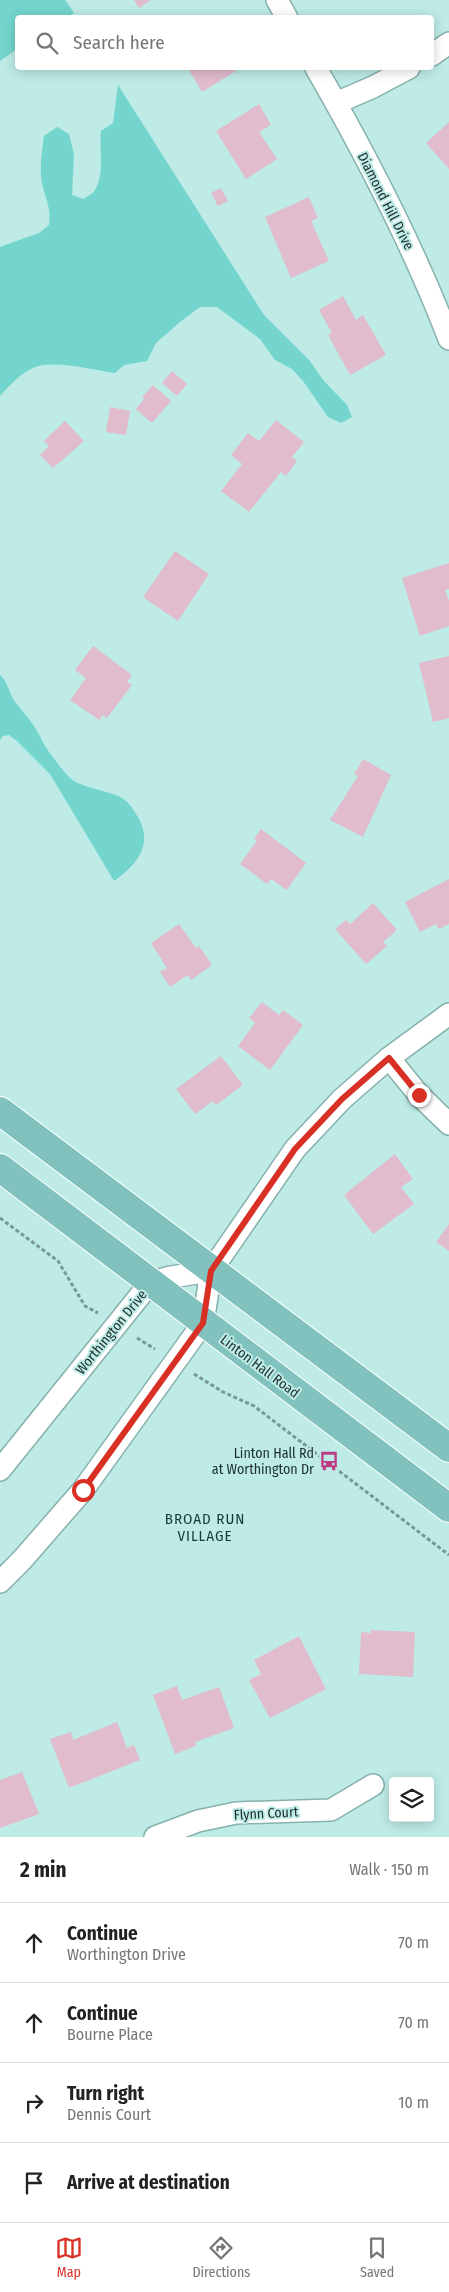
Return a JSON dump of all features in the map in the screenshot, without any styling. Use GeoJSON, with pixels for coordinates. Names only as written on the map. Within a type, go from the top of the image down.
{"type":"FeatureCollection","features":[{"type":"Feature","properties":{"kind":"main road"},"geometry":{"type":"LineString","coordinates":[[0,1111],[449,1448]]}},
{"type":"Feature","properties":{"kind":"main road","name":"Linton Hall Road"},"geometry":{"type":"LineString","coordinates":[[0,1168],[449,1508]]}},
{"type":"Feature","properties":{"kind":"street"},"geometry":{"type":"LineString","coordinates":[[277,0],[285,15]]}},
{"type":"Feature","properties":{"kind":"street"},"geometry":{"type":"LineString","coordinates":[[434,54],[449,43]]}},
{"type":"Feature","properties":{"kind":"street","name":"Diamond Hill Drive"},"geometry":{"type":"LineString","coordinates":[[317,70],[401,227],[449,339]]}},
{"type":"Feature","properties":{"kind":"street"},"geometry":{"type":"LineString","coordinates":[[336,103],[405,70]]}},
{"type":"Feature","properties":{"kind":"street"},"geometry":{"type":"LineString","coordinates":[[0,1582],[22,1560],[83,1490],[203,1323],[211,1271],[295,1149],[342,1099],[389,1058],[449,1014]]}},
{"type":"Feature","properties":{"kind":"street"},"geometry":{"type":"LineString","coordinates":[[389,1058],[419,1095],[449,1124]]}},
{"type":"Feature","properties":{"kind":"street","name":"Worthington Drive"},"geometry":{"type":"LineString","coordinates":[[0,1470],[151,1282],[211,1271]]}},
{"type":"Feature","properties":{"kind":"street","name":"Flynn Court"},"geometry":{"type":"LineString","coordinates":[[155,1837],[198,1821],[236,1813],[330,1810],[373,1785]]}},
{"type":"Feature","properties":{"kind":"path"},"geometry":{"type":"LineString","coordinates":[[0,1218],[58,1261],[85,1306]]}},
{"type":"Feature","properties":{"kind":"path"},"geometry":{"type":"LineString","coordinates":[[223,1392],[254,1406],[449,1555]]}},
{"type":"Feature","properties":{"kind":"shaded area"},"geometry":{"type":"Polygon","coordinates":[[[0,0],[65,0],[74,13],[70,15],[15,15],[15,50],[0,61],[0,0]]]}},
{"type":"Feature","properties":{"kind":"shaded area"},"geometry":{"type":"Polygon","coordinates":[[[118,85],[264,315],[310,361],[323,380],[347,405],[352,417],[341,423],[328,417],[303,381],[292,369],[275,360],[260,339],[217,307],[200,307],[180,322],[156,343],[147,361],[124,365],[115,373],[61,365],[41,366],[24,373],[0,396],[0,247],[39,233],[49,225],[49,208],[41,178],[41,160],[44,136],[57,127],[69,134],[74,155],[72,195],[83,199],[94,191],[101,169],[101,131],[113,123],[118,85]]]}},
{"type":"Feature","properties":{"kind":"shaded area"},"geometry":{"type":"Polygon","coordinates":[[[0,675],[15,702],[32,723],[47,749],[68,776],[78,783],[121,798],[136,814],[144,834],[144,843],[137,860],[114,881],[50,774],[9,735],[3,736],[0,740],[0,675]]]}},
{"type":"Feature","properties":{"kind":"building"},"geometry":{"type":"Polygon","coordinates":[[[134,0],[151,0],[139,8],[134,0]]]}},
{"type":"Feature","properties":{"kind":"building"},"geometry":{"type":"Polygon","coordinates":[[[189,70],[236,71],[202,92],[189,70]]]}},
{"type":"Feature","properties":{"kind":"building"},"geometry":{"type":"Polygon","coordinates":[[[259,104],[271,125],[259,132],[277,159],[246,179],[216,131],[259,104]]]}},
{"type":"Feature","properties":{"kind":"building"},"geometry":{"type":"Polygon","coordinates":[[[449,122],[449,169],[426,143],[449,122]]]}},
{"type":"Feature","properties":{"kind":"building"},"geometry":{"type":"Polygon","coordinates":[[[221,188],[228,201],[218,206],[211,193],[221,188]]]}},
{"type":"Feature","properties":{"kind":"building"},"geometry":{"type":"Polygon","coordinates":[[[309,197],[318,218],[311,221],[329,261],[291,278],[265,217],[309,197]]]}},
{"type":"Feature","properties":{"kind":"building"},"geometry":{"type":"Polygon","coordinates":[[[343,296],[356,320],[363,315],[386,355],[350,375],[328,335],[332,333],[319,310],[343,296]]]}},
{"type":"Feature","properties":{"kind":"building"},"geometry":{"type":"Polygon","coordinates":[[[172,371],[187,384],[177,396],[162,383],[172,371]]]}},
{"type":"Feature","properties":{"kind":"building"},"geometry":{"type":"Polygon","coordinates":[[[153,385],[171,401],[152,423],[136,409],[144,399],[142,397],[153,385]]]}},
{"type":"Feature","properties":{"kind":"building"},"geometry":{"type":"Polygon","coordinates":[[[110,407],[130,411],[126,435],[106,432],[110,407]]]}},
{"type":"Feature","properties":{"kind":"building"},"geometry":{"type":"Polygon","coordinates":[[[276,420],[304,442],[292,457],[297,461],[286,476],[281,472],[249,512],[221,491],[242,464],[231,455],[248,433],[259,441],[276,420]]]}},
{"type":"Feature","properties":{"kind":"building"},"geometry":{"type":"Polygon","coordinates":[[[65,421],[84,441],[53,468],[40,455],[49,446],[44,441],[65,421]]]}},
{"type":"Feature","properties":{"kind":"building"},"geometry":{"type":"Polygon","coordinates":[[[175,551],[209,574],[178,621],[143,597],[175,551]]]}},
{"type":"Feature","properties":{"kind":"building"},"geometry":{"type":"Polygon","coordinates":[[[449,563],[449,589],[445,590],[449,601],[449,626],[420,636],[402,578],[449,563]]]}},
{"type":"Feature","properties":{"kind":"building"},"geometry":{"type":"Polygon","coordinates":[[[93,646],[132,675],[127,682],[132,685],[107,718],[103,715],[99,720],[70,700],[86,678],[75,670],[93,646]]]}},
{"type":"Feature","properties":{"kind":"building"},"geometry":{"type":"Polygon","coordinates":[[[449,656],[449,718],[433,722],[419,663],[449,656]]]}},
{"type":"Feature","properties":{"kind":"building"},"geometry":{"type":"Polygon","coordinates":[[[363,759],[391,775],[363,837],[330,820],[358,776],[354,774],[363,759]]]}},
{"type":"Feature","properties":{"kind":"building"},"geometry":{"type":"Polygon","coordinates":[[[261,829],[306,863],[287,890],[271,879],[267,884],[240,864],[257,841],[254,839],[261,829]]]}},
{"type":"Feature","properties":{"kind":"building"},"geometry":{"type":"Polygon","coordinates":[[[449,879],[449,924],[439,929],[436,924],[420,932],[405,902],[449,879]]]}},
{"type":"Feature","properties":{"kind":"building"},"geometry":{"type":"Polygon","coordinates":[[[373,903],[397,930],[383,942],[387,946],[366,964],[335,929],[346,920],[350,924],[373,903]]]}},
{"type":"Feature","properties":{"kind":"building"},"geometry":{"type":"Polygon","coordinates":[[[179,924],[196,948],[199,946],[212,965],[191,980],[188,975],[170,987],[160,972],[167,968],[151,943],[179,924]]]}},
{"type":"Feature","properties":{"kind":"building"},"geometry":{"type":"Polygon","coordinates":[[[262,1002],[279,1015],[283,1010],[303,1025],[270,1070],[238,1046],[255,1023],[249,1018],[262,1002]]]}},
{"type":"Feature","properties":{"kind":"building"},"geometry":{"type":"Polygon","coordinates":[[[221,1056],[243,1085],[216,1105],[213,1101],[195,1114],[176,1089],[221,1056]]]}},
{"type":"Feature","properties":{"kind":"building"},"geometry":{"type":"Polygon","coordinates":[[[395,1154],[413,1179],[401,1187],[414,1204],[373,1234],[344,1195],[395,1154]]]}},
{"type":"Feature","properties":{"kind":"building"},"geometry":{"type":"Polygon","coordinates":[[[449,1224],[449,1251],[436,1242],[449,1224]]]}},
{"type":"Feature","properties":{"kind":"building"},"geometry":{"type":"Polygon","coordinates":[[[371,1630],[415,1632],[413,1677],[359,1674],[361,1632],[371,1633],[371,1630]]]}},
{"type":"Feature","properties":{"kind":"building"},"geometry":{"type":"Polygon","coordinates":[[[299,1636],[326,1689],[270,1718],[249,1680],[261,1674],[254,1660],[299,1636]]]}},
{"type":"Feature","properties":{"kind":"building"},"geometry":{"type":"Polygon","coordinates":[[[177,1686],[182,1700],[219,1687],[234,1728],[195,1742],[196,1746],[175,1754],[153,1695],[177,1686]]]}},
{"type":"Feature","properties":{"kind":"building"},"geometry":{"type":"Polygon","coordinates":[[[117,1722],[127,1748],[134,1745],[140,1760],[69,1788],[50,1739],[71,1732],[73,1740],[117,1722]]]}},
{"type":"Feature","properties":{"kind":"building"},"geometry":{"type":"Polygon","coordinates":[[[22,1772],[39,1814],[0,1828],[0,1780],[22,1772]]]}},
{"type":"Feature","properties":{"kind":"place","name":"Linton Hall Rd at Worthington Dr"},"geometry":{"type":"Point","coordinates":[329,1461]}},
{"type":"Feature","properties":{"kind":"district","name":"BROAD RUN VILLAGE"},"geometry":{"type":"Point","coordinates":[205,1528]}},
{"type":"Feature","properties":{"kind":"route"},"geometry":{"type":"LineString","coordinates":[[83,1490],[118,1438],[203,1323],[211,1271],[295,1149],[342,1099],[389,1058],[419,1095]]}}]}
